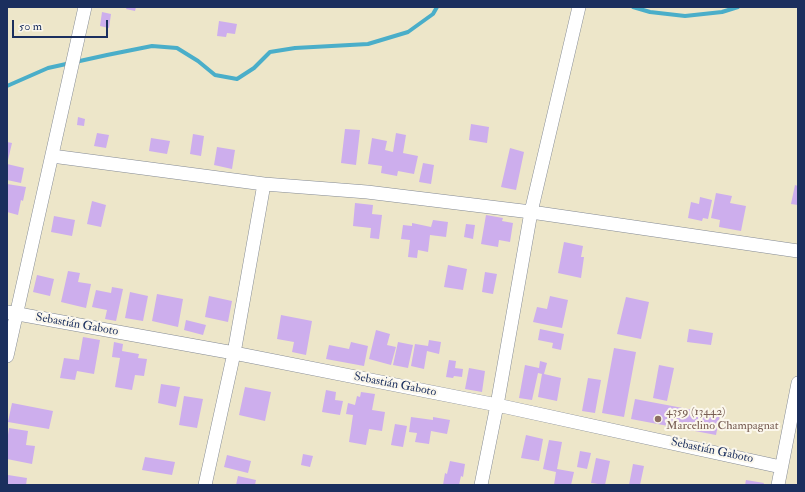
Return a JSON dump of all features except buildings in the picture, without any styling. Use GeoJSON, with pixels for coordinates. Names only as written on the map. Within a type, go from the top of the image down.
{"type":"FeatureCollection","features":[{"type":"Feature","properties":{"kind":"street"},"geometry":{"type":"LineString","coordinates":[[7,356],[12,313],[52,156],[85,7]]}},
{"type":"Feature","properties":{"kind":"street"},"geometry":{"type":"LineString","coordinates":[[482,485],[531,212],[578,7]]}},
{"type":"Feature","properties":{"kind":"street"},"geometry":{"type":"LineString","coordinates":[[52,156],[264,184],[367,192],[531,212],[798,251]]}},
{"type":"Feature","properties":{"kind":"street"},"geometry":{"type":"LineString","coordinates":[[205,485],[234,353],[264,184]]}},
{"type":"Feature","properties":{"kind":"street","name":"Sebastián Gaboto"},"geometry":{"type":"LineString","coordinates":[[12,313],[234,353],[497,405],[781,466]]}},
{"type":"Feature","properties":{"kind":"street"},"geometry":{"type":"LineString","coordinates":[[778,485],[798,383]]}},
{"type":"Feature","properties":{"kind":"waterway"},"geometry":{"type":"LineString","coordinates":[[7,86],[48,68],[152,46],[177,48],[198,61],[215,75],[237,79],[254,68],[270,52],[295,48],[368,44],[408,32],[433,14],[437,7]]}},
{"type":"Feature","properties":{"kind":"waterway"},"geometry":{"type":"LineString","coordinates":[[633,7],[650,12],[685,16],[722,12],[738,7]]}},
{"type":"Feature","properties":{"kind":"place","name":"4359 (13442) Marcelino Champagnat"},"geometry":{"type":"Point","coordinates":[658,419]}}]}
